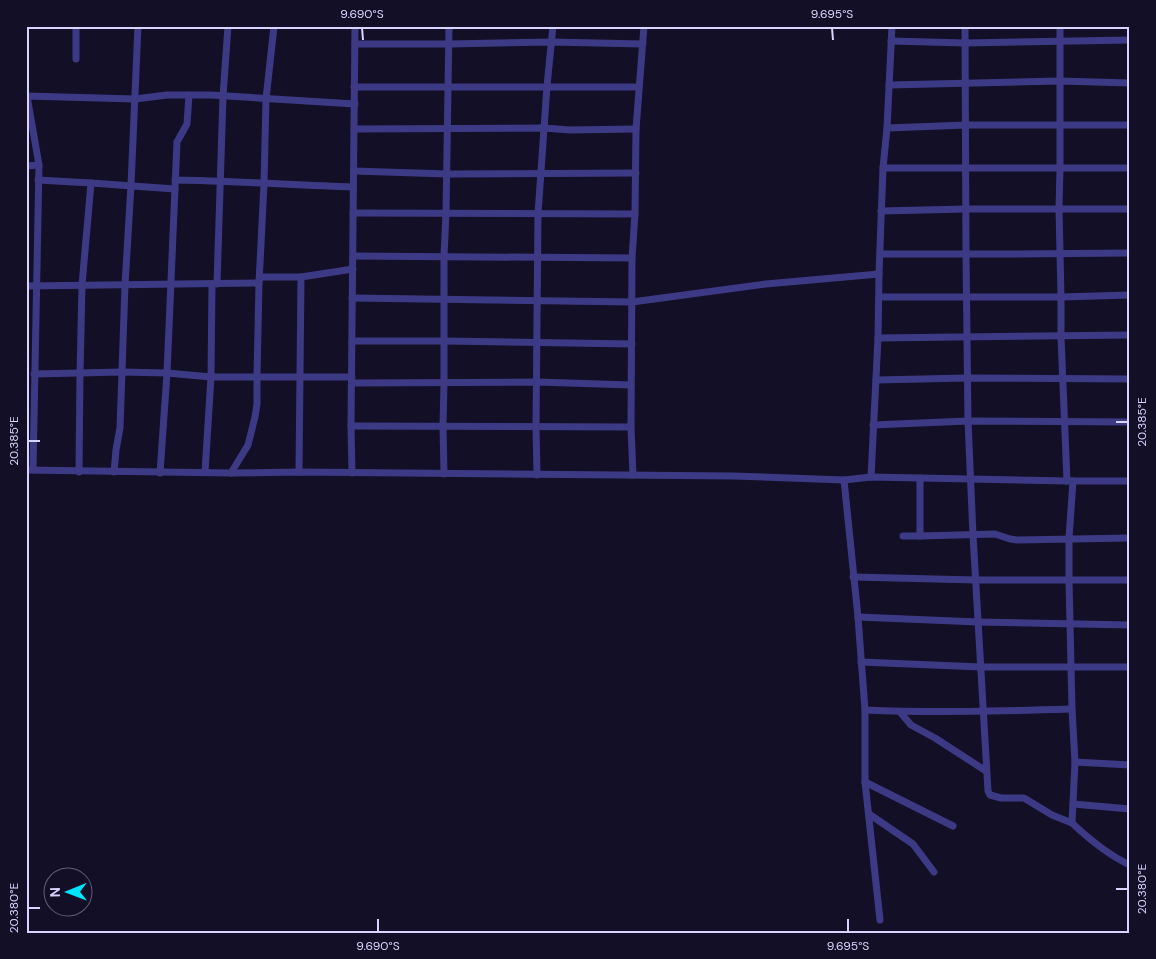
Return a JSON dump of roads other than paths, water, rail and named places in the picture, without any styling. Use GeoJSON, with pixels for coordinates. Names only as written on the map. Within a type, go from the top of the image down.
{"type":"FeatureCollection","features":[{"type":"Feature","properties":{"kind":"street"},"geometry":{"type":"LineString","coordinates":[[76,26],[76,59]]}},
{"type":"Feature","properties":{"kind":"street"},"geometry":{"type":"LineString","coordinates":[[114,472],[120,428],[138,26]]}},
{"type":"Feature","properties":{"kind":"street"},"geometry":{"type":"LineString","coordinates":[[205,472],[228,26]]}},
{"type":"Feature","properties":{"kind":"street"},"geometry":{"type":"LineString","coordinates":[[231,473],[248,445],[257,404],[256,376],[266,99],[274,26]]}},
{"type":"Feature","properties":{"kind":"street"},"geometry":{"type":"LineString","coordinates":[[352,472],[355,26]]}},
{"type":"Feature","properties":{"kind":"street"},"geometry":{"type":"LineString","coordinates":[[444,474],[444,256],[449,26]]}},
{"type":"Feature","properties":{"kind":"street"},"geometry":{"type":"LineString","coordinates":[[537,475],[538,214],[547,86],[554,26]]}},
{"type":"Feature","properties":{"kind":"street"},"geometry":{"type":"LineString","coordinates":[[633,476],[631,428],[632,258],[635,214],[636,129],[644,26]]}},
{"type":"Feature","properties":{"kind":"street"},"geometry":{"type":"LineString","coordinates":[[871,477],[878,338],[883,168],[892,26]]}},
{"type":"Feature","properties":{"kind":"street"},"geometry":{"type":"LineString","coordinates":[[965,26],[968,421],[988,791],[990,795],[1000,798],[1024,798],[1052,815],[1072,823],[1089,839],[1130,865]]}},
{"type":"Feature","properties":{"kind":"street"},"geometry":{"type":"LineString","coordinates":[[1060,26],[1059,208],[1061,336],[1064,421],[1070,481],[1068,580],[1072,709],[1076,762],[1072,823]]}},
{"type":"Feature","properties":{"kind":"street"},"geometry":{"type":"LineString","coordinates":[[892,41],[1130,40]]}},
{"type":"Feature","properties":{"kind":"street"},"geometry":{"type":"LineString","coordinates":[[355,44],[552,42],[643,44]]}},
{"type":"Feature","properties":{"kind":"street"},"geometry":{"type":"LineString","coordinates":[[889,84],[1130,82]]}},
{"type":"Feature","properties":{"kind":"street"},"geometry":{"type":"LineString","coordinates":[[354,87],[639,87]]}},
{"type":"Feature","properties":{"kind":"street"},"geometry":{"type":"LineString","coordinates":[[355,104],[189,95],[168,95],[136,99],[26,96],[39,165],[37,285],[30,470],[79,472],[352,472],[733,476],[844,480],[871,477],[1130,481]]}},
{"type":"Feature","properties":{"kind":"street"},"geometry":{"type":"LineString","coordinates":[[160,472],[167,373],[178,140],[187,124],[189,95]]}},
{"type":"Feature","properties":{"kind":"street"},"geometry":{"type":"LineString","coordinates":[[887,128],[966,125],[1130,125]]}},
{"type":"Feature","properties":{"kind":"street"},"geometry":{"type":"LineString","coordinates":[[354,129],[636,129]]}},
{"type":"Feature","properties":{"kind":"street"},"geometry":{"type":"LineString","coordinates":[[26,166],[39,165]]}},
{"type":"Feature","properties":{"kind":"street"},"geometry":{"type":"LineString","coordinates":[[883,168],[1130,168]]}},
{"type":"Feature","properties":{"kind":"street"},"geometry":{"type":"LineString","coordinates":[[354,171],[447,174],[636,173]]}},
{"type":"Feature","properties":{"kind":"street"},"geometry":{"type":"LineString","coordinates":[[38,180],[175,189]]}},
{"type":"Feature","properties":{"kind":"street"},"geometry":{"type":"LineString","coordinates":[[175,180],[353,187]]}},
{"type":"Feature","properties":{"kind":"street"},"geometry":{"type":"LineString","coordinates":[[79,472],[82,285],[91,182]]}},
{"type":"Feature","properties":{"kind":"street"},"geometry":{"type":"LineString","coordinates":[[881,211],[1059,208],[1130,209]]}},
{"type":"Feature","properties":{"kind":"street"},"geometry":{"type":"LineString","coordinates":[[353,213],[635,214]]}},
{"type":"Feature","properties":{"kind":"street"},"geometry":{"type":"LineString","coordinates":[[880,254],[1130,253]]}},
{"type":"Feature","properties":{"kind":"street"},"geometry":{"type":"LineString","coordinates":[[353,256],[632,258]]}},
{"type":"Feature","properties":{"kind":"street"},"geometry":{"type":"LineString","coordinates":[[26,286],[214,284],[301,277],[353,269]]}},
{"type":"Feature","properties":{"kind":"street"},"geometry":{"type":"LineString","coordinates":[[352,298],[632,302],[766,284],[879,274]]}},
{"type":"Feature","properties":{"kind":"street"},"geometry":{"type":"LineString","coordinates":[[299,472],[301,277]]}},
{"type":"Feature","properties":{"kind":"street"},"geometry":{"type":"LineString","coordinates":[[879,297],[1130,295]]}},
{"type":"Feature","properties":{"kind":"street"},"geometry":{"type":"LineString","coordinates":[[878,338],[1130,335]]}},
{"type":"Feature","properties":{"kind":"street"},"geometry":{"type":"LineString","coordinates":[[352,341],[632,344]]}},
{"type":"Feature","properties":{"kind":"street"},"geometry":{"type":"LineString","coordinates":[[34,374],[122,372],[167,373],[211,377],[300,376],[444,383],[537,382],[631,386]]}},
{"type":"Feature","properties":{"kind":"street"},"geometry":{"type":"LineString","coordinates":[[876,380],[967,378],[1130,379]]}},
{"type":"Feature","properties":{"kind":"street"},"geometry":{"type":"LineString","coordinates":[[873,425],[968,421],[1130,422]]}},
{"type":"Feature","properties":{"kind":"street"},"geometry":{"type":"LineString","coordinates":[[351,426],[631,428]]}},
{"type":"Feature","properties":{"kind":"street"},"geometry":{"type":"LineString","coordinates":[[920,478],[920,536]]}},
{"type":"Feature","properties":{"kind":"street"},"geometry":{"type":"LineString","coordinates":[[844,480],[858,616],[866,782],[880,920]]}},
{"type":"Feature","properties":{"kind":"street"},"geometry":{"type":"LineString","coordinates":[[903,536],[995,534],[1017,540],[1130,538]]}},
{"type":"Feature","properties":{"kind":"street"},"geometry":{"type":"LineString","coordinates":[[853,577],[976,580],[1130,580]]}},
{"type":"Feature","properties":{"kind":"street"},"geometry":{"type":"LineString","coordinates":[[858,616],[978,622],[1130,625]]}},
{"type":"Feature","properties":{"kind":"street"},"geometry":{"type":"LineString","coordinates":[[861,662],[980,667],[1130,666]]}},
{"type":"Feature","properties":{"kind":"street"},"geometry":{"type":"LineString","coordinates":[[864,710],[983,712],[1072,709]]}},
{"type":"Feature","properties":{"kind":"street"},"geometry":{"type":"LineString","coordinates":[[900,712],[911,725],[986,770]]}},
{"type":"Feature","properties":{"kind":"street"},"geometry":{"type":"LineString","coordinates":[[1076,762],[1130,765]]}},
{"type":"Feature","properties":{"kind":"street"},"geometry":{"type":"LineString","coordinates":[[866,782],[953,826]]}},
{"type":"Feature","properties":{"kind":"street"},"geometry":{"type":"LineString","coordinates":[[1073,804],[1130,809]]}},
{"type":"Feature","properties":{"kind":"street"},"geometry":{"type":"LineString","coordinates":[[869,814],[913,844],[934,872]]}}]}
